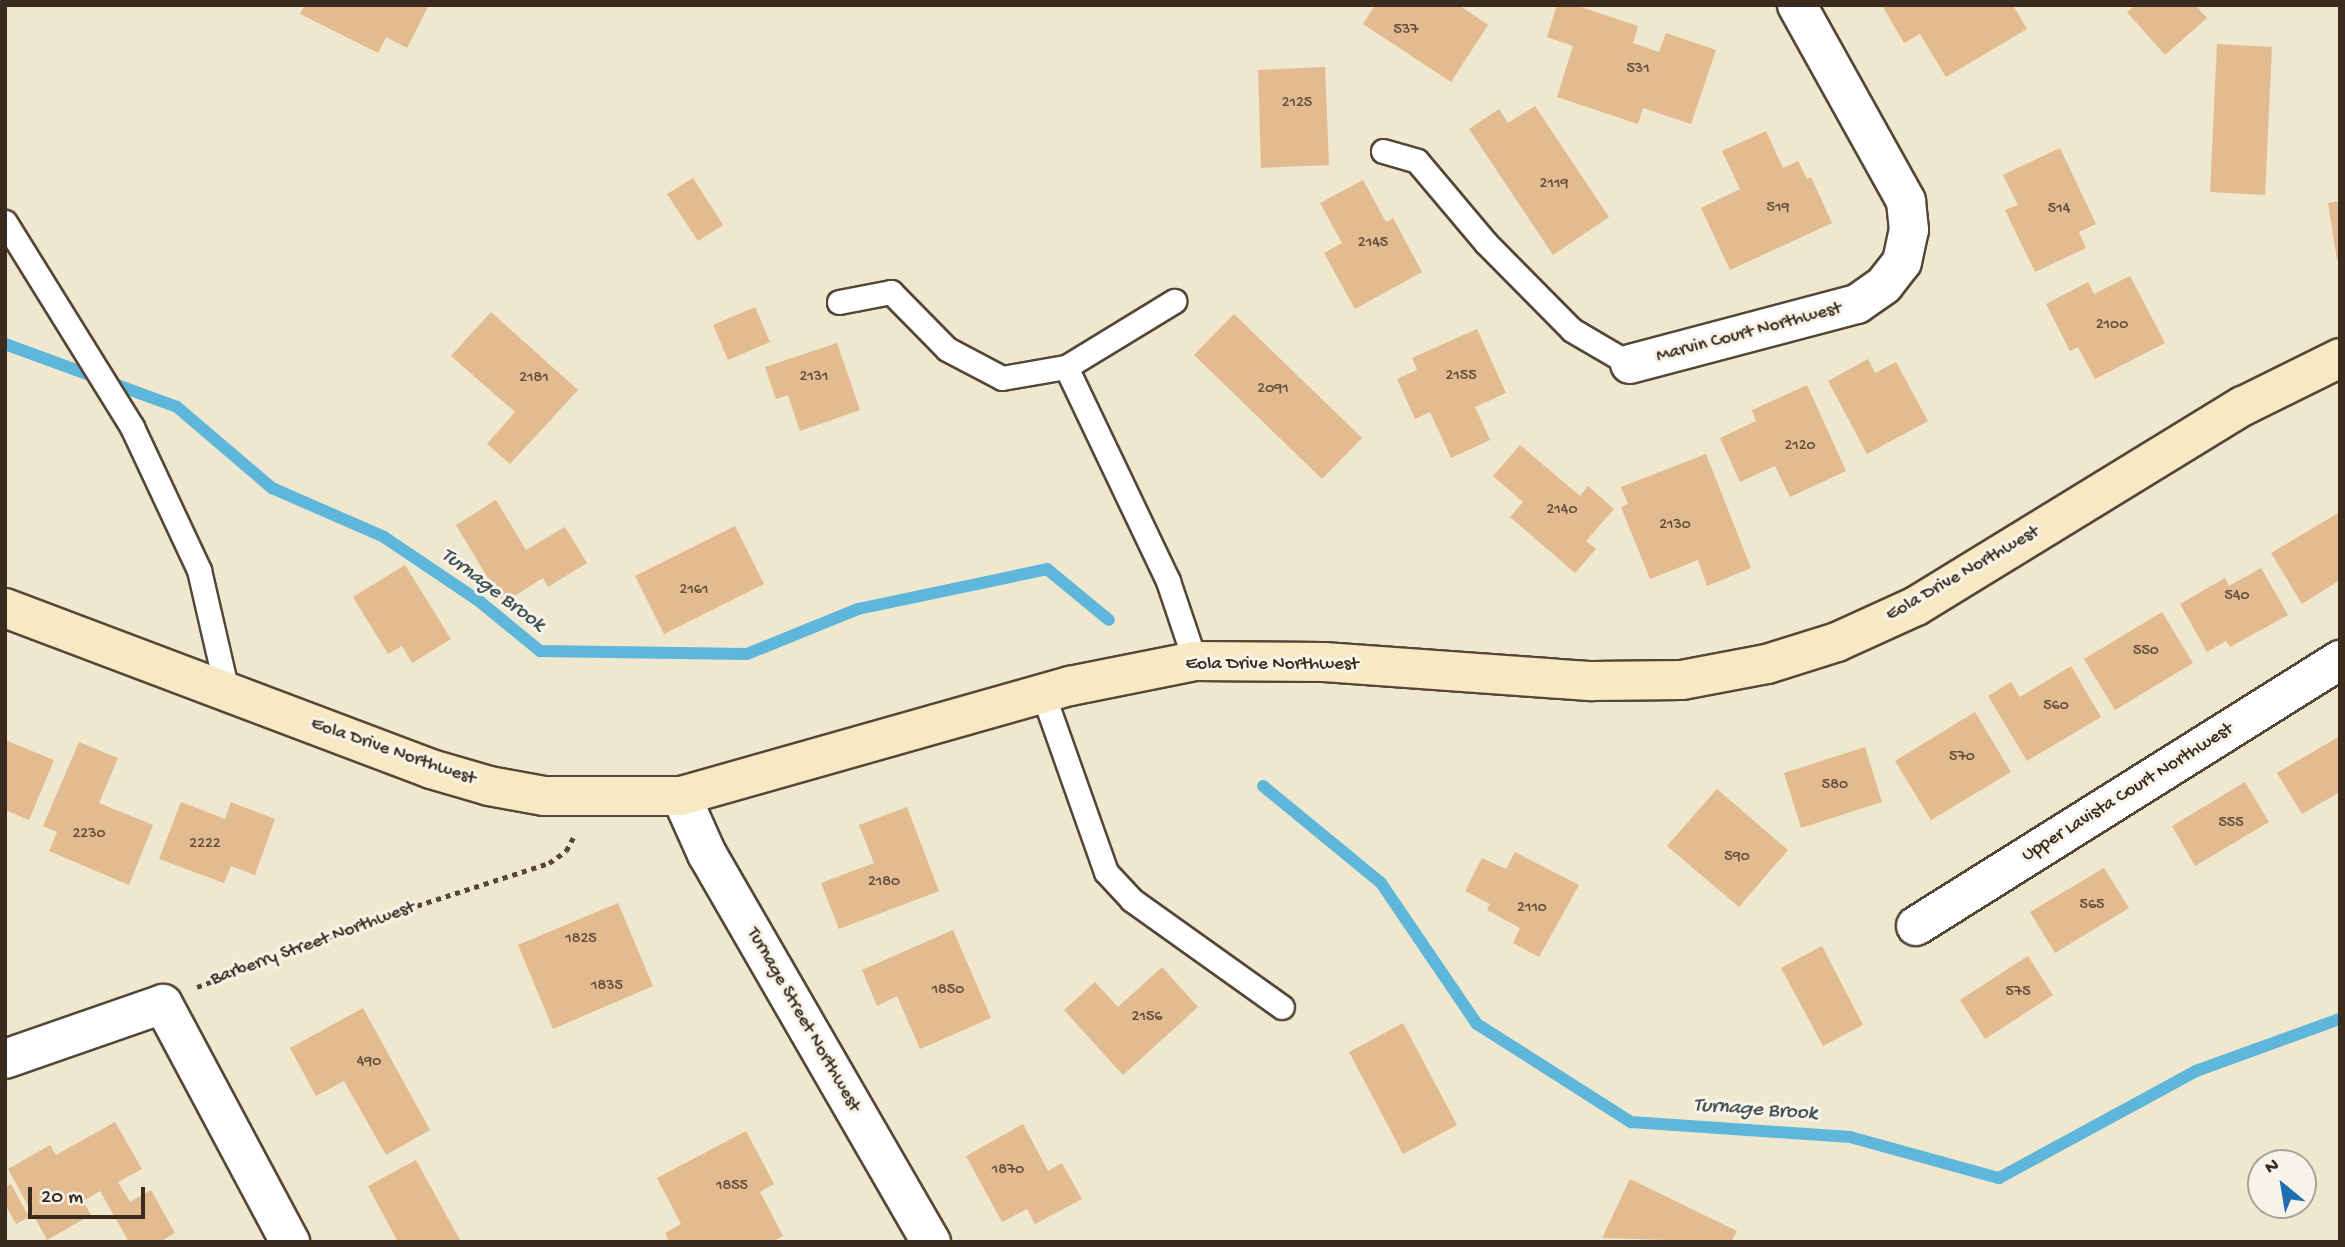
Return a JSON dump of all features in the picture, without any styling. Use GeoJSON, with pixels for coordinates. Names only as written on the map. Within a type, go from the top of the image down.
{"type":"FeatureCollection","features":[{"type":"Feature","properties":{"kind":"main road","name":"Eola Drive Northwest"},"geometry":{"type":"LineString","coordinates":[[5,608],[431,769],[530,793],[594,798],[681,796],[1043,694],[1195,661],[1324,662],[1592,681],[1682,680],[1767,664],[1837,642],[1916,606],[2244,406],[2340,358]]}},
{"type":"Feature","properties":{"kind":"street","name":"Marvin Court Northwest"},"geometry":{"type":"LineString","coordinates":[[1630,364],[1857,304],[1884,285],[1902,262],[1909,230],[1906,201],[1893,172],[1797,5]]}},
{"type":"Feature","properties":{"kind":"street","name":"Upper Lavista Court Northwest"},"geometry":{"type":"LineString","coordinates":[[1916,926],[2340,660]]}},
{"type":"Feature","properties":{"kind":"street","name":"Turnage Street Northwest"},"geometry":{"type":"LineString","coordinates":[[681,796],[707,854],[931,1242]]}},
{"type":"Feature","properties":{"kind":"street"},"geometry":{"type":"LineString","coordinates":[[5,1059],[163,1004],[290,1242]]}},
{"type":"Feature","properties":{"kind":"lane"},"geometry":{"type":"LineString","coordinates":[[1383,151],[1418,161],[1486,243],[1572,330],[1630,364]]}},
{"type":"Feature","properties":{"kind":"lane"},"geometry":{"type":"LineString","coordinates":[[5,222],[132,427],[160,486],[199,570],[227,691]]}},
{"type":"Feature","properties":{"kind":"lane"},"geometry":{"type":"LineString","coordinates":[[839,302],[891,292],[947,349],[1002,378],[1066,367],[1174,301]]}},
{"type":"Feature","properties":{"kind":"lane"},"geometry":{"type":"LineString","coordinates":[[1066,367],[1168,581],[1195,661]]}},
{"type":"Feature","properties":{"kind":"lane"},"geometry":{"type":"LineString","coordinates":[[1043,694],[1106,872],[1132,900],[1282,1007]]}},
{"type":"Feature","properties":{"kind":"path","name":"Barberry Street Northwest"},"geometry":{"type":"LineString","coordinates":[[163,1004],[233,970],[557,859],[594,798]]}},
{"type":"Feature","properties":{"kind":"building"},"geometry":{"type":"Polygon","coordinates":[[[305,5],[429,5],[407,48],[386,37],[378,53],[300,14],[305,5]]]}},
{"type":"Feature","properties":{"kind":"building"},"geometry":{"type":"Polygon","coordinates":[[[1375,5],[1459,5],[1488,25],[1451,82],[1363,24],[1375,5]]]}},
{"type":"Feature","properties":{"kind":"building"},"geometry":{"type":"Polygon","coordinates":[[[1557,5],[1575,5],[1638,26],[1633,43],[1659,52],[1666,33],[1716,50],[1691,124],[1643,108],[1638,124],[1557,97],[1573,46],[1547,37],[1557,5]]]}},
{"type":"Feature","properties":{"kind":"building"},"geometry":{"type":"Polygon","coordinates":[[[2013,5],[2027,29],[1946,77],[1920,34],[1904,43],[1883,7],[2013,5]]]}},
{"type":"Feature","properties":{"kind":"building"},"geometry":{"type":"Polygon","coordinates":[[[2135,5],[2195,5],[2207,18],[2165,55],[2127,12],[2135,5]]]}},
{"type":"Feature","properties":{"kind":"building"},"geometry":{"type":"Polygon","coordinates":[[[2217,44],[2272,47],[2265,195],[2210,192],[2217,44]]]}},
{"type":"Feature","properties":{"kind":"building"},"geometry":{"type":"Polygon","coordinates":[[[1325,67],[1329,165],[1261,168],[1258,70],[1325,67]]]}},
{"type":"Feature","properties":{"kind":"building"},"geometry":{"type":"Polygon","coordinates":[[[1535,106],[1609,217],[1553,255],[1469,129],[1499,109],[1508,123],[1535,106]]]}},
{"type":"Feature","properties":{"kind":"building"},"geometry":{"type":"Polygon","coordinates":[[[1766,131],[1783,168],[1798,161],[1807,179],[1811,177],[1832,223],[1730,270],[1701,208],[1740,189],[1722,151],[1766,131]]]}},
{"type":"Feature","properties":{"kind":"building"},"geometry":{"type":"Polygon","coordinates":[[[2060,148],[2096,224],[2079,232],[2086,248],[2035,272],[2005,210],[2018,205],[2003,175],[2060,148]]]}},
{"type":"Feature","properties":{"kind":"building"},"geometry":{"type":"Polygon","coordinates":[[[693,178],[723,225],[698,241],[667,194],[693,178]]]}},
{"type":"Feature","properties":{"kind":"building"},"geometry":{"type":"Polygon","coordinates":[[[1363,180],[1386,222],[1393,218],[1422,272],[1355,309],[1324,253],[1342,243],[1320,203],[1363,180]]]}},
{"type":"Feature","properties":{"kind":"building"},"geometry":{"type":"Polygon","coordinates":[[[2340,201],[2340,259],[2337,260],[2328,203],[2340,201]]]}},
{"type":"Feature","properties":{"kind":"building"},"geometry":{"type":"Polygon","coordinates":[[[2130,276],[2165,343],[2095,379],[2078,347],[2070,351],[2046,304],[2088,282],[2094,294],[2130,276]]]}},
{"type":"Feature","properties":{"kind":"building"},"geometry":{"type":"Polygon","coordinates":[[[755,307],[770,342],[728,360],[713,325],[755,307]]]}},
{"type":"Feature","properties":{"kind":"building"},"geometry":{"type":"Polygon","coordinates":[[[491,312],[578,390],[510,464],[487,444],[515,412],[451,356],[491,312]]]}},
{"type":"Feature","properties":{"kind":"building"},"geometry":{"type":"Polygon","coordinates":[[[1234,314],[1362,438],[1322,479],[1194,355],[1234,314]]]}},
{"type":"Feature","properties":{"kind":"building"},"geometry":{"type":"Polygon","coordinates":[[[1477,329],[1506,393],[1475,407],[1490,440],[1451,458],[1430,412],[1415,419],[1397,379],[1417,370],[1412,358],[1477,329]]]}},
{"type":"Feature","properties":{"kind":"building"},"geometry":{"type":"Polygon","coordinates":[[[837,343],[860,410],[800,431],[788,395],[776,399],[765,367],[837,343]]]}},
{"type":"Feature","properties":{"kind":"building"},"geometry":{"type":"Polygon","coordinates":[[[1868,359],[1875,373],[1896,362],[1928,421],[1867,454],[1828,381],[1868,359]]]}},
{"type":"Feature","properties":{"kind":"building"},"geometry":{"type":"Polygon","coordinates":[[[1807,385],[1846,471],[1790,497],[1775,466],[1740,482],[1720,438],[1756,421],[1752,410],[1807,385]]]}},
{"type":"Feature","properties":{"kind":"building"},"geometry":{"type":"Polygon","coordinates":[[[1520,445],[1580,496],[1588,486],[1614,509],[1586,541],[1596,549],[1575,573],[1510,517],[1523,502],[1493,476],[1520,445]]]}},
{"type":"Feature","properties":{"kind":"building"},"geometry":{"type":"Polygon","coordinates":[[[1706,454],[1751,568],[1707,586],[1698,560],[1650,579],[1621,507],[1628,504],[1621,487],[1706,454]]]}},
{"type":"Feature","properties":{"kind":"building"},"geometry":{"type":"Polygon","coordinates":[[[496,500],[526,550],[565,527],[587,563],[548,587],[543,578],[503,603],[456,525],[496,500]]]}},
{"type":"Feature","properties":{"kind":"building"},"geometry":{"type":"Polygon","coordinates":[[[2340,512],[2340,580],[2302,604],[2271,553],[2340,512]]]}},
{"type":"Feature","properties":{"kind":"building"},"geometry":{"type":"Polygon","coordinates":[[[735,526],[764,584],[664,634],[635,576],[735,526]]]}},
{"type":"Feature","properties":{"kind":"building"},"geometry":{"type":"Polygon","coordinates":[[[405,565],[451,639],[412,663],[402,646],[388,654],[353,597],[405,565]]]}},
{"type":"Feature","properties":{"kind":"building"},"geometry":{"type":"Polygon","coordinates":[[[2261,568],[2288,615],[2230,647],[2226,641],[2207,652],[2180,604],[2225,578],[2229,586],[2261,568]]]}},
{"type":"Feature","properties":{"kind":"building"},"geometry":{"type":"Polygon","coordinates":[[[2162,612],[2193,663],[2115,710],[2084,659],[2162,612]]]}},
{"type":"Feature","properties":{"kind":"building"},"geometry":{"type":"Polygon","coordinates":[[[2071,666],[2101,717],[2027,761],[1988,696],[2011,682],[2020,697],[2071,666]]]}},
{"type":"Feature","properties":{"kind":"building"},"geometry":{"type":"Polygon","coordinates":[[[1975,712],[2011,772],[1931,820],[1895,761],[1975,712]]]}},
{"type":"Feature","properties":{"kind":"building"},"geometry":{"type":"Polygon","coordinates":[[[2340,736],[2340,792],[2302,814],[2277,773],[2340,736]]]}},
{"type":"Feature","properties":{"kind":"building"},"geometry":{"type":"Polygon","coordinates":[[[5,740],[54,760],[29,820],[5,810],[5,740]]]}},
{"type":"Feature","properties":{"kind":"building"},"geometry":{"type":"Polygon","coordinates":[[[79,742],[118,758],[99,803],[153,825],[129,885],[49,851],[57,832],[43,826],[79,742]]]}},
{"type":"Feature","properties":{"kind":"building"},"geometry":{"type":"Polygon","coordinates":[[[1865,747],[1882,802],[1801,828],[1784,773],[1865,747]]]}},
{"type":"Feature","properties":{"kind":"building"},"geometry":{"type":"Polygon","coordinates":[[[2245,782],[2269,822],[2195,866],[2172,826],[2245,782]]]}},
{"type":"Feature","properties":{"kind":"building"},"geometry":{"type":"Polygon","coordinates":[[[1717,789],[1788,850],[1739,907],[1667,846],[1717,789]]]}},
{"type":"Feature","properties":{"kind":"building"},"geometry":{"type":"Polygon","coordinates":[[[181,802],[225,819],[231,802],[275,819],[255,875],[231,866],[224,883],[159,859],[181,802]]]}},
{"type":"Feature","properties":{"kind":"building"},"geometry":{"type":"Polygon","coordinates":[[[907,807],[939,891],[839,929],[821,883],[874,863],[859,825],[907,807]]]}},
{"type":"Feature","properties":{"kind":"building"},"geometry":{"type":"Polygon","coordinates":[[[1515,852],[1579,885],[1539,957],[1513,943],[1520,928],[1487,910],[1490,904],[1465,891],[1482,858],[1506,869],[1515,852]]]}},
{"type":"Feature","properties":{"kind":"building"},"geometry":{"type":"Polygon","coordinates":[[[2104,868],[2129,908],[2055,953],[2030,912],[2104,868]]]}},
{"type":"Feature","properties":{"kind":"building"},"geometry":{"type":"Polygon","coordinates":[[[618,903],[653,986],[553,1029],[518,945],[618,903]]]}},
{"type":"Feature","properties":{"kind":"building"},"geometry":{"type":"Polygon","coordinates":[[[953,930],[991,1018],[920,1049],[897,996],[877,1006],[862,970],[953,930]]]}},
{"type":"Feature","properties":{"kind":"building"},"geometry":{"type":"Polygon","coordinates":[[[1822,946],[1863,1025],[1823,1046],[1781,968],[1822,946]]]}},
{"type":"Feature","properties":{"kind":"building"},"geometry":{"type":"Polygon","coordinates":[[[2028,956],[2053,995],[1985,1039],[1960,1000],[2028,956]]]}},
{"type":"Feature","properties":{"kind":"building"},"geometry":{"type":"Polygon","coordinates":[[[1162,967],[1198,1007],[1123,1075],[1064,1010],[1095,982],[1118,1007],[1162,967]]]}},
{"type":"Feature","properties":{"kind":"building"},"geometry":{"type":"Polygon","coordinates":[[[363,1008],[430,1130],[386,1155],[344,1081],[316,1096],[290,1048],[363,1008]]]}},
{"type":"Feature","properties":{"kind":"building"},"geometry":{"type":"Polygon","coordinates":[[[1403,1023],[1457,1125],[1403,1154],[1349,1052],[1403,1023]]]}},
{"type":"Feature","properties":{"kind":"building"},"geometry":{"type":"Polygon","coordinates":[[[115,1122],[142,1169],[118,1182],[130,1202],[151,1190],[175,1233],[160,1242],[129,1242],[100,1191],[83,1201],[91,1215],[47,1240],[8,1169],[50,1145],[56,1155],[115,1122]]]}},
{"type":"Feature","properties":{"kind":"building"},"geometry":{"type":"Polygon","coordinates":[[[1023,1124],[1048,1171],[1062,1163],[1082,1199],[1035,1224],[1027,1209],[1002,1222],[966,1156],[1023,1124]]]}},
{"type":"Feature","properties":{"kind":"building"},"geometry":{"type":"Polygon","coordinates":[[[746,1131],[774,1184],[760,1192],[783,1236],[772,1242],[669,1242],[665,1233],[681,1224],[657,1178],[746,1131]]]}},
{"type":"Feature","properties":{"kind":"building"},"geometry":{"type":"Polygon","coordinates":[[[416,1160],[461,1242],[398,1242],[368,1186],[416,1160]]]}},
{"type":"Feature","properties":{"kind":"building"},"geometry":{"type":"Polygon","coordinates":[[[1630,1179],[1737,1231],[1731,1242],[1602,1238],[1630,1179]]]}},
{"type":"Feature","properties":{"kind":"building"},"geometry":{"type":"Polygon","coordinates":[[[11,1184],[29,1217],[16,1224],[5,1204],[5,1187],[11,1184]]]}},
{"type":"Feature","properties":{"kind":"waterway","name":"Turnage Brook"},"geometry":{"type":"LineString","coordinates":[[5,344],[177,407],[272,488],[384,537],[479,601],[540,651],[747,654],[858,609],[1047,569],[1109,620]]}},
{"type":"Feature","properties":{"kind":"waterway","name":"Turnage Brook"},"geometry":{"type":"LineString","coordinates":[[1263,786],[1381,883],[1477,1024],[1631,1122],[1850,1137],[1999,1178],[2196,1071],[2340,1019]]}}]}
